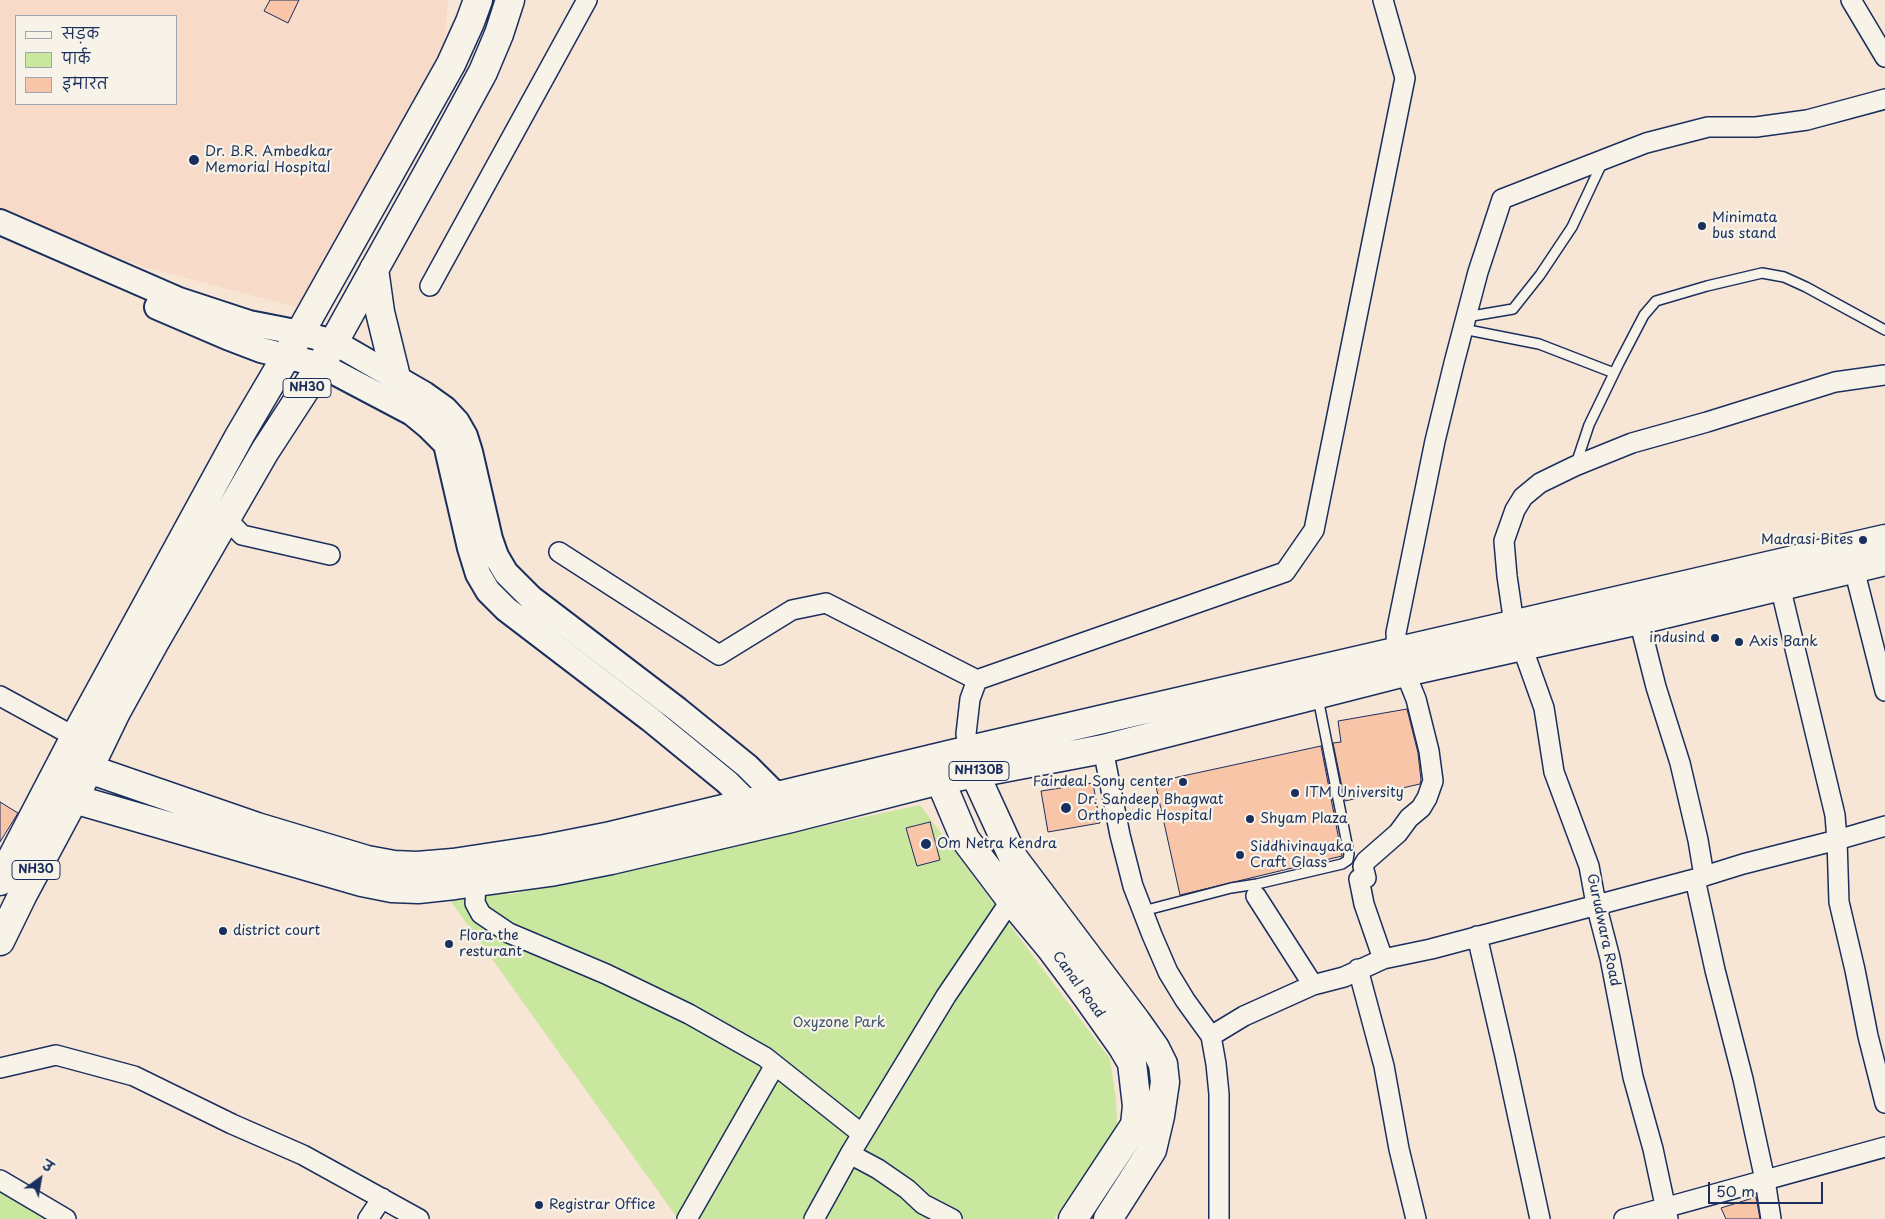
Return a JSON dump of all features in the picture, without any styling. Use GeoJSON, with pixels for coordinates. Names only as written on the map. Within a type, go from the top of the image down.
{"type":"FeatureCollection","features":[{"type":"Feature","properties":{"kind":"main road","name":"NH30"},"geometry":{"type":"LineString","coordinates":[[2,872],[240,435],[300,333],[455,58],[478,0]]}},
{"type":"Feature","properties":{"kind":"main road","name":"NH30"},"geometry":{"type":"LineString","coordinates":[[0,941],[74,799],[116,712],[226,518],[265,452],[321,365],[483,72],[499,34],[510,0]]}},
{"type":"Feature","properties":{"kind":"main road"},"geometry":{"type":"LineString","coordinates":[[374,269],[380,312],[396,377]]}},
{"type":"Feature","properties":{"kind":"main road","name":"NH130B"},"geometry":{"type":"LineString","coordinates":[[755,815],[777,796],[936,769],[1518,635],[1639,620],[1780,586],[1852,558],[1885,539]]}},
{"type":"Feature","properties":{"kind":"main road","name":"NH130B"},"geometry":{"type":"LineString","coordinates":[[1518,635],[1545,618],[1852,558],[1885,561]]}},
{"type":"Feature","properties":{"kind":"main road","name":"NH130B"},"geometry":{"type":"LineString","coordinates":[[972,761],[1103,749],[1317,694],[1401,662]]}},
{"type":"Feature","properties":{"kind":"main road","name":"Canal Road"},"geometry":{"type":"LineString","coordinates":[[972,761],[1014,859],[1136,1021],[1155,1048],[1163,1064],[1165,1082],[1152,1150],[1108,1219]]}},
{"type":"Feature","properties":{"kind":"main road","name":"NH130B"},"geometry":{"type":"LineString","coordinates":[[89,769],[257,827],[367,860],[394,865],[473,872]]}},
{"type":"Feature","properties":{"kind":"main road","name":"NH130B"},"geometry":{"type":"LineString","coordinates":[[74,799],[362,882],[392,888],[418,889],[473,872],[597,839],[755,815],[792,818],[936,769]]}},
{"type":"Feature","properties":{"kind":"main road","name":"Canal Road"},"geometry":{"type":"LineString","coordinates":[[936,769],[966,839],[1088,998],[1132,1063],[1137,1106],[1135,1125],[1073,1219]]}},
{"type":"Feature","properties":{"kind":"street"},"geometry":{"type":"LineString","coordinates":[[430,286],[587,0]]}},
{"type":"Feature","properties":{"kind":"street"},"geometry":{"type":"LineString","coordinates":[[559,552],[720,655],[792,610],[826,602],[977,680],[1284,572],[1314,530],[1405,78],[1383,0]]}},
{"type":"Feature","properties":{"kind":"street"},"geometry":{"type":"LineString","coordinates":[[1851,0],[1885,57]]}},
{"type":"Feature","properties":{"kind":"street"},"geometry":{"type":"LineString","coordinates":[[1383,959],[1366,913],[1359,879],[1366,878],[1363,866],[1366,861],[1398,833],[1409,818],[1421,808],[1428,798],[1433,781],[1416,700],[1401,662],[1396,633],[1435,441],[1478,272],[1502,199],[1646,143],[1708,127],[1756,128],[1807,120],[1885,99]]}},
{"type":"Feature","properties":{"kind":"street"},"geometry":{"type":"LineString","coordinates":[[0,222],[179,300],[249,322],[334,342],[396,377],[445,409],[457,422],[465,436],[490,539],[496,556],[506,573],[531,598],[747,766],[777,796],[792,818]]}},
{"type":"Feature","properties":{"kind":"street"},"geometry":{"type":"LineString","coordinates":[[0,239],[227,338],[261,350],[321,365],[412,414],[446,444],[478,574],[488,591],[506,609],[664,730],[727,782],[755,815]]}},
{"type":"Feature","properties":{"kind":"street","name":"Gurudwara Road"},"geometry":{"type":"LineString","coordinates":[[1666,1213],[1653,1150],[1631,1068],[1610,958],[1588,866],[1554,772],[1544,708],[1518,635],[1507,576],[1504,541],[1509,525],[1523,497],[1540,483],[1575,466],[1632,443],[1707,422],[1834,382],[1885,375]]}},
{"type":"Feature","properties":{"kind":"street"},"geometry":{"type":"LineString","coordinates":[[226,518],[242,535],[330,555]]}},
{"type":"Feature","properties":{"kind":"street"},"geometry":{"type":"LineString","coordinates":[[1852,558],[1885,691]]}},
{"type":"Feature","properties":{"kind":"street"},"geometry":{"type":"LineString","coordinates":[[1780,586],[1835,815],[1838,840],[1839,902],[1868,1036],[1885,1103]]}},
{"type":"Feature","properties":{"kind":"street"},"geometry":{"type":"LineString","coordinates":[[1639,620],[1656,687],[1680,763],[1698,840],[1700,877],[1715,970],[1743,1079],[1765,1180],[1771,1219]]}},
{"type":"Feature","properties":{"kind":"street"},"geometry":{"type":"LineString","coordinates":[[972,761],[966,734],[970,699],[977,680]]}},
{"type":"Feature","properties":{"kind":"street"},"geometry":{"type":"LineString","coordinates":[[0,696],[75,737]]}},
{"type":"Feature","properties":{"kind":"street"},"geometry":{"type":"LineString","coordinates":[[1103,749],[1120,835],[1133,886],[1168,972],[1185,1000],[1211,1036],[1220,1094],[1219,1219]]}},
{"type":"Feature","properties":{"kind":"street"},"geometry":{"type":"LineString","coordinates":[[1211,1036],[1244,1016],[1313,985],[1344,977],[1383,959],[1431,949],[1885,826]]}},
{"type":"Feature","properties":{"kind":"street"},"geometry":{"type":"LineString","coordinates":[[473,872],[475,902],[481,914],[509,933],[606,974],[681,1010],[765,1057],[862,1134]]}},
{"type":"Feature","properties":{"kind":"street"},"geometry":{"type":"LineString","coordinates":[[1256,896],[1313,985]]}},
{"type":"Feature","properties":{"kind":"street"},"geometry":{"type":"LineString","coordinates":[[814,1219],[850,1154],[946,996],[1011,900]]}},
{"type":"Feature","properties":{"kind":"street"},"geometry":{"type":"LineString","coordinates":[[1477,936],[1506,1057],[1540,1219]]}},
{"type":"Feature","properties":{"kind":"street"},"geometry":{"type":"LineString","coordinates":[[1358,969],[1384,1066],[1399,1149],[1416,1219]]}},
{"type":"Feature","properties":{"kind":"street"},"geometry":{"type":"LineString","coordinates":[[0,1068],[56,1055],[134,1076],[232,1124],[303,1155],[419,1219]]}},
{"type":"Feature","properties":{"kind":"street"},"geometry":{"type":"LineString","coordinates":[[687,1219],[774,1065]]}},
{"type":"Feature","properties":{"kind":"street"},"geometry":{"type":"LineString","coordinates":[[1624,1219],[1666,1213],[1765,1180],[1885,1147]]}},
{"type":"Feature","properties":{"kind":"street"},"geometry":{"type":"LineString","coordinates":[[850,1154],[878,1169],[907,1189],[923,1204],[952,1219]]}},
{"type":"Feature","properties":{"kind":"street"},"geometry":{"type":"LineString","coordinates":[[0,1180],[66,1219]]}},
{"type":"Feature","properties":{"kind":"street"},"geometry":{"type":"LineString","coordinates":[[368,1219],[382,1198]]}},
{"type":"Feature","properties":{"kind":"lane"},"geometry":{"type":"LineString","coordinates":[[1464,323],[1513,309],[1540,275],[1572,227],[1604,159]]}},
{"type":"Feature","properties":{"kind":"lane"},"geometry":{"type":"LineString","coordinates":[[1575,466],[1589,425],[1614,373],[1644,315],[1656,301],[1762,273],[1784,277],[1806,287],[1885,330]]}},
{"type":"Feature","properties":{"kind":"lane"},"geometry":{"type":"LineString","coordinates":[[1464,323],[1538,344],[1614,373]]}},
{"type":"Feature","properties":{"kind":"lane"},"geometry":{"type":"LineString","coordinates":[[1143,911],[1231,888],[1257,884],[1342,864],[1348,860],[1349,854],[1317,694]]}},
{"type":"Feature","properties":{"kind":"shaded area","name":"Dr. B.R. Ambedkar Memorial Hospital"},"geometry":{"type":"Polygon","coordinates":[[[0,0],[448,0],[443,59],[304,309],[148,268],[12,221],[0,215],[0,0]]]}},
{"type":"Feature","properties":{"kind":"green space","name":"Oxyzone Park"},"geometry":{"type":"Polygon","coordinates":[[[920,805],[1110,1059],[1116,1099],[1117,1127],[1054,1219],[678,1219],[447,896],[512,894],[920,805]]]}},
{"type":"Feature","properties":{"kind":"green space"},"geometry":{"type":"Polygon","coordinates":[[[0,1189],[50,1219],[0,1219],[0,1189]]]}},
{"type":"Feature","properties":{"kind":"building"},"geometry":{"type":"Polygon","coordinates":[[[270,0],[299,0],[288,23],[264,11],[270,0]]]}},
{"type":"Feature","properties":{"kind":"building"},"geometry":{"type":"Polygon","coordinates":[[[1407,709],[1418,753],[1420,784],[1345,801],[1333,743],[1341,742],[1338,721],[1407,709]]]}},
{"type":"Feature","properties":{"kind":"building","name":"Shyam Plaza"},"geometry":{"type":"Polygon","coordinates":[[[1321,746],[1342,856],[1180,895],[1155,782],[1321,746]]]}},
{"type":"Feature","properties":{"kind":"building"},"geometry":{"type":"Polygon","coordinates":[[[1093,783],[1100,823],[1048,832],[1041,791],[1093,783]]]}},
{"type":"Feature","properties":{"kind":"building"},"geometry":{"type":"Polygon","coordinates":[[[0,802],[18,813],[0,842],[0,802]]]}},
{"type":"Feature","properties":{"kind":"building"},"geometry":{"type":"Polygon","coordinates":[[[930,822],[940,860],[917,866],[906,828],[930,822]]]}},
{"type":"Feature","properties":{"kind":"building"},"geometry":{"type":"Polygon","coordinates":[[[1756,1197],[1760,1219],[1726,1219],[1721,1208],[1756,1197]]]}},
{"type":"Feature","properties":{"kind":"place","name":"Dr. B.R. Ambedkar Memorial Hospital"},"geometry":{"type":"Point","coordinates":[194,160]}},
{"type":"Feature","properties":{"kind":"place","name":"Minimata bus stand"},"geometry":{"type":"Point","coordinates":[1702,226]}},
{"type":"Feature","properties":{"kind":"place","name":"Madrasi Bites"},"geometry":{"type":"Point","coordinates":[1863,540]}},
{"type":"Feature","properties":{"kind":"place","name":"indusind"},"geometry":{"type":"Point","coordinates":[1715,638]}},
{"type":"Feature","properties":{"kind":"place","name":"Axis Bank"},"geometry":{"type":"Point","coordinates":[1739,642]}},
{"type":"Feature","properties":{"kind":"place","name":"Fairdeal Sony center"},"geometry":{"type":"Point","coordinates":[1183,782]}},
{"type":"Feature","properties":{"kind":"place","name":"ITM University"},"geometry":{"type":"Point","coordinates":[1295,793]}},
{"type":"Feature","properties":{"kind":"place","name":"Dr. Sandeep Bhagwat Orthopedic Hospital"},"geometry":{"type":"Point","coordinates":[1066,808]}},
{"type":"Feature","properties":{"kind":"place","name":"Shyam Plaza"},"geometry":{"type":"Point","coordinates":[1250,819]}},
{"type":"Feature","properties":{"kind":"place","name":"Om Netra Kendra"},"geometry":{"type":"Point","coordinates":[926,844]}},
{"type":"Feature","properties":{"kind":"place","name":"Siddhivinayaka Craft Glass"},"geometry":{"type":"Point","coordinates":[1240,855]}},
{"type":"Feature","properties":{"kind":"place","name":"district court"},"geometry":{"type":"Point","coordinates":[223,931]}},
{"type":"Feature","properties":{"kind":"place","name":"Flora the resturant"},"geometry":{"type":"Point","coordinates":[449,944]}},
{"type":"Feature","properties":{"kind":"place","name":"Registrar Office"},"geometry":{"type":"Point","coordinates":[539,1205]}}]}
